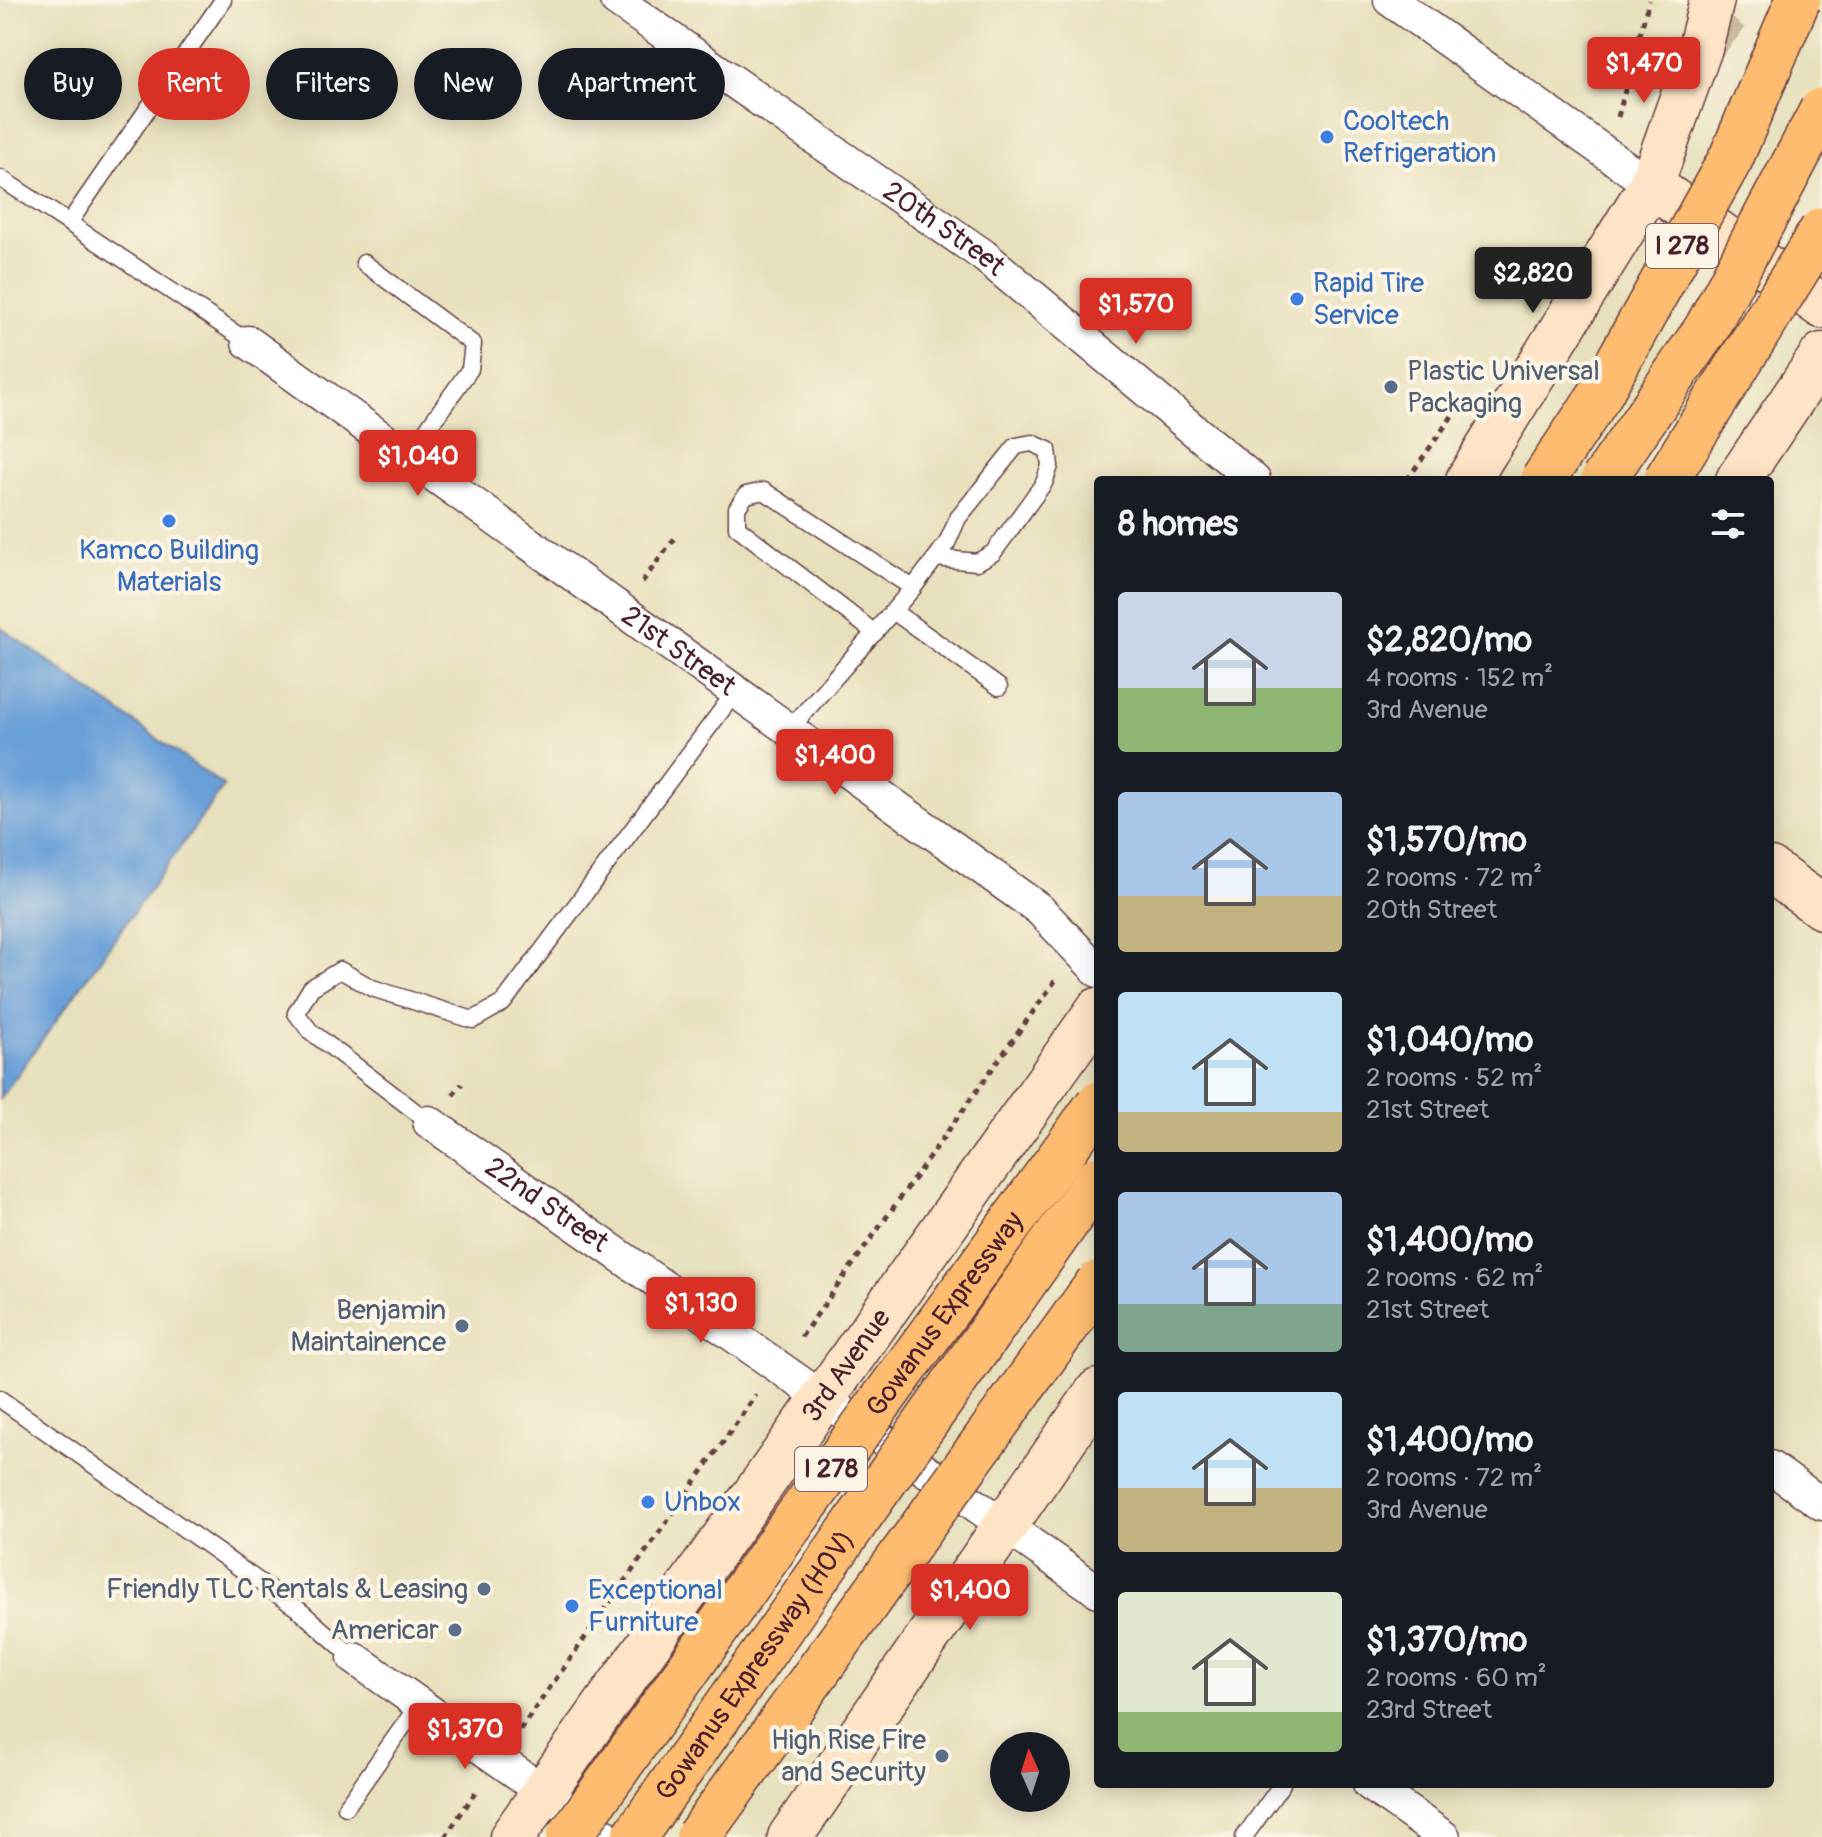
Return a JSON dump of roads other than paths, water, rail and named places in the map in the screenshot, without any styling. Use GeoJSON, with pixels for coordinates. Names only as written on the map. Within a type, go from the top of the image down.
{"type":"FeatureCollection","features":[{"type":"Feature","properties":{"kind":"highway","name":"I 278"},"geometry":{"type":"LineString","coordinates":[[1546,476],[1599,396],[1731,158],[1798,0]]}},
{"type":"Feature","properties":{"kind":"highway","name":"I 278"},"geometry":{"type":"LineString","coordinates":[[1606,476],[1706,329],[1822,110]]}},
{"type":"Feature","properties":{"kind":"highway"},"geometry":{"type":"LineString","coordinates":[[1668,476],[1822,230]]}},
{"type":"Feature","properties":{"kind":"highway","name":"Gowanus Expressway"},"geometry":{"type":"LineString","coordinates":[[569,1837],[792,1523],[1094,1109]]}},
{"type":"Feature","properties":{"kind":"highway","name":"Gowanus Expressway (HOV)"},"geometry":{"type":"LineString","coordinates":[[634,1837],[1094,1184]]}},
{"type":"Feature","properties":{"kind":"highway"},"geometry":{"type":"LineString","coordinates":[[698,1837],[1094,1289]]}},
{"type":"Feature","properties":{"kind":"main road"},"geometry":{"type":"LineString","coordinates":[[1471,476],[1522,398],[1651,185],[1700,48],[1712,0]]}},
{"type":"Feature","properties":{"kind":"main road"},"geometry":{"type":"LineString","coordinates":[[1651,185],[1822,306]]}},
{"type":"Feature","properties":{"kind":"main road"},"geometry":{"type":"LineString","coordinates":[[1741,476],[1822,355]]}},
{"type":"Feature","properties":{"kind":"main road"},"geometry":{"type":"LineString","coordinates":[[1774,873],[1822,907]]}},
{"type":"Feature","properties":{"kind":"main road","name":"3rd Avenue"},"geometry":{"type":"LineString","coordinates":[[512,1837],[1094,1016]]}},
{"type":"Feature","properties":{"kind":"main road"},"geometry":{"type":"LineString","coordinates":[[790,1837],[1003,1524],[1094,1397]]}},
{"type":"Feature","properties":{"kind":"street","name":"20th Street"},"geometry":{"type":"LineString","coordinates":[[616,0],[983,255],[1249,476]]}},
{"type":"Feature","properties":{"kind":"street"},"geometry":{"type":"LineString","coordinates":[[1390,0],[1651,185]]}},
{"type":"Feature","properties":{"kind":"street","name":"21st Street"},"geometry":{"type":"LineString","coordinates":[[248,342],[1039,909],[1094,967]]}},
{"type":"Feature","properties":{"kind":"street","name":"22nd Street"},"geometry":{"type":"LineString","coordinates":[[429,1122],[1094,1588]]}},
{"type":"Feature","properties":{"kind":"street"},"geometry":{"type":"LineString","coordinates":[[1774,1470],[1822,1504]]}},
{"type":"Feature","properties":{"kind":"street"},"geometry":{"type":"LineString","coordinates":[[354,1658],[608,1837]]}},
{"type":"Feature","properties":{"kind":"street"},"geometry":{"type":"LineString","coordinates":[[1375,1788],[1444,1837]]}},
{"type":"Feature","properties":{"kind":"lane"},"geometry":{"type":"LineString","coordinates":[[69,223],[223,0]]}},
{"type":"Feature","properties":{"kind":"lane"},"geometry":{"type":"LineString","coordinates":[[0,178],[248,342]]}},
{"type":"Feature","properties":{"kind":"lane"},"geometry":{"type":"LineString","coordinates":[[364,263],[473,344],[470,369],[408,456]]}},
{"type":"Feature","properties":{"kind":"lane"},"geometry":{"type":"LineString","coordinates":[[789,730],[913,588],[936,558],[958,518],[1016,446],[1032,443],[1048,450],[1050,466],[1044,483],[993,553],[977,562],[936,558]]}},
{"type":"Feature","properties":{"kind":"lane"},"geometry":{"type":"LineString","coordinates":[[875,633],[737,527],[737,508],[746,495],[764,491],[913,588]]}},
{"type":"Feature","properties":{"kind":"lane"},"geometry":{"type":"LineString","coordinates":[[893,611],[999,687]]}},
{"type":"Feature","properties":{"kind":"lane"},"geometry":{"type":"LineString","coordinates":[[429,1122],[310,1031],[296,1013],[311,988],[340,970],[372,988],[473,1020],[503,1003],[736,691]]}},
{"type":"Feature","properties":{"kind":"lane"},"geometry":{"type":"LineString","coordinates":[[0,1399],[298,1609],[354,1658]]}},
{"type":"Feature","properties":{"kind":"lane"},"geometry":{"type":"LineString","coordinates":[[346,1807],[419,1704]]}},
{"type":"Feature","properties":{"kind":"lane"},"geometry":{"type":"LineString","coordinates":[[1244,1837],[1279,1788]]}},
{"type":"Feature","properties":{"kind":"water"},"geometry":{"type":"Polygon","coordinates":[[[0,627],[224,786],[0,1099],[0,627]]]}},
{"type":"Feature","properties":{"kind":"tunnel"},"geometry":{"type":"LineString","coordinates":[[1700,48],[1740,0]]}},
{"type":"Feature","properties":{"kind":"place","name":"Cooltech Refrigeration"},"geometry":{"type":"Point","coordinates":[1327,137]}},
{"type":"Feature","properties":{"kind":"place","name":"Rapid Tire Service"},"geometry":{"type":"Point","coordinates":[1297,299]}},
{"type":"Feature","properties":{"kind":"place","name":"Plastic Universal Packaging"},"geometry":{"type":"Point","coordinates":[1391,387]}},
{"type":"Feature","properties":{"kind":"place","name":"Kamco Building Materials"},"geometry":{"type":"Point","coordinates":[169,521]}},
{"type":"Feature","properties":{"kind":"place","name":"Benjamin Maintainence"},"geometry":{"type":"Point","coordinates":[462,1326]}},
{"type":"Feature","properties":{"kind":"place","name":"Unbox"},"geometry":{"type":"Point","coordinates":[648,1502]}},
{"type":"Feature","properties":{"kind":"place","name":"Friendly TLC Rentals & Leasing"},"geometry":{"type":"Point","coordinates":[484,1589]}},
{"type":"Feature","properties":{"kind":"place","name":"Exceptional Furniture"},"geometry":{"type":"Point","coordinates":[572,1606]}},
{"type":"Feature","properties":{"kind":"place","name":"Americar"},"geometry":{"type":"Point","coordinates":[455,1630]}},
{"type":"Feature","properties":{"kind":"place","name":"High Rise Fire and Security"},"geometry":{"type":"Point","coordinates":[942,1756]}}]}
